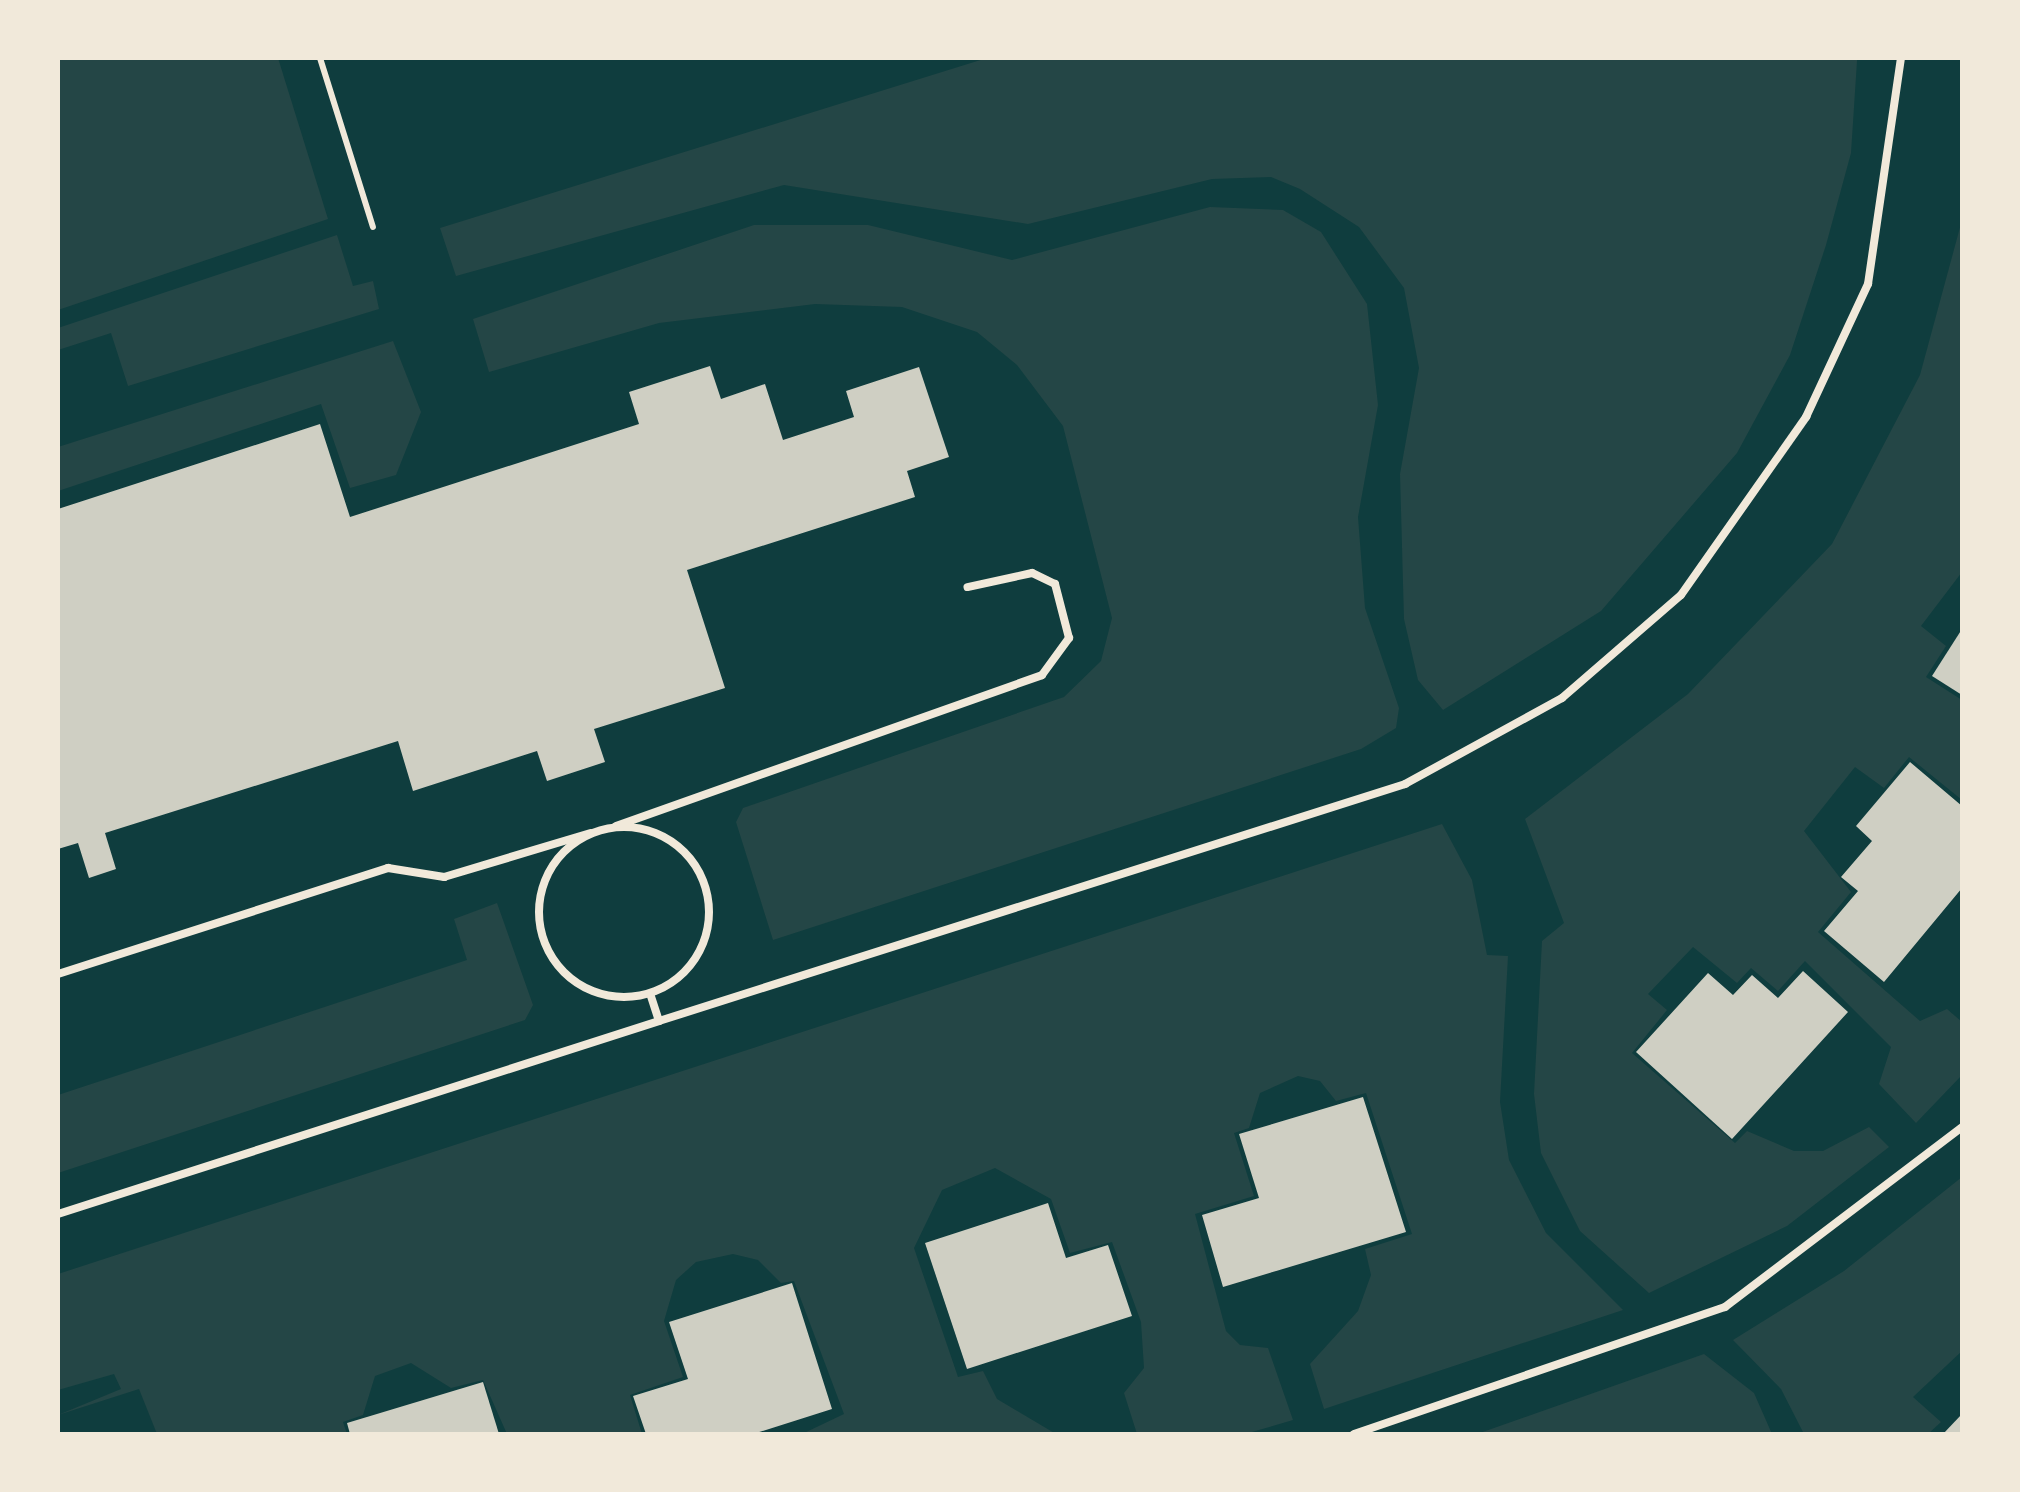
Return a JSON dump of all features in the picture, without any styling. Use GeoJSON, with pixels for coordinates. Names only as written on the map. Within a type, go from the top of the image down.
{"type":"FeatureCollection","features":[{"type":"Feature","properties":{"kind":"lane"},"geometry":{"type":"LineString","coordinates":[[58,1214],[1405,784],[1562,698],[1681,596],[1806,417],[1868,284],[1901,58]]}},
{"type":"Feature","properties":{"kind":"lane"},"geometry":{"type":"LineString","coordinates":[[58,974],[388,868],[444,877],[616,826],[1042,675],[1069,638],[1055,584],[1032,573],[968,587]]}},
{"type":"Feature","properties":{"kind":"lane"},"geometry":{"type":"LineString","coordinates":[[592,832],[552,865],[541,889],[543,941],[565,973],[598,994],[650,994],[693,964],[710,917],[708,892],[674,843],[616,826]]}},
{"type":"Feature","properties":{"kind":"lane"},"geometry":{"type":"LineString","coordinates":[[650,994],[658,1022]]}},
{"type":"Feature","properties":{"kind":"lane"},"geometry":{"type":"LineString","coordinates":[[1354,1434],[1725,1307],[1962,1127]]}},
{"type":"Feature","properties":{"kind":"path"},"geometry":{"type":"LineString","coordinates":[[320,58],[372,227]]}},
{"type":"Feature","properties":{"kind":"shaded area"},"geometry":{"type":"Polygon","coordinates":[[[58,58],[278,58],[328,219],[58,310],[58,58]]]}},
{"type":"Feature","properties":{"kind":"shaded area"},"geometry":{"type":"Polygon","coordinates":[[[987,58],[1857,61],[1851,153],[1826,245],[1790,355],[1737,453],[1601,611],[1443,710],[1418,680],[1404,619],[1400,474],[1419,368],[1404,288],[1359,227],[1300,189],[1271,177],[1212,179],[1028,224],[784,185],[456,276],[440,228],[987,58]]]}},
{"type":"Feature","properties":{"kind":"shaded area"},"geometry":{"type":"Polygon","coordinates":[[[1210,207],[1283,210],[1321,232],[1367,304],[1378,405],[1358,517],[1365,608],[1399,708],[1396,728],[1361,749],[773,940],[736,822],[743,808],[1064,697],[1101,661],[1112,618],[1063,426],[1017,365],[977,332],[902,307],[815,304],[659,323],[489,372],[473,319],[754,225],[868,225],[1012,260],[1210,207]]]}},
{"type":"Feature","properties":{"kind":"shaded area"},"geometry":{"type":"Polygon","coordinates":[[[1962,220],[1962,572],[1921,626],[1946,646],[1926,677],[1962,700],[1962,800],[1909,757],[1884,788],[1855,767],[1804,831],[1851,892],[1818,932],[1920,1021],[1947,1009],[1962,1022],[1962,1075],[1916,1123],[1879,1084],[1891,1047],[1805,961],[1778,991],[1751,968],[1737,983],[1693,947],[1648,994],[1667,1010],[1632,1053],[1735,1143],[1747,1131],[1794,1151],[1823,1151],[1869,1127],[1889,1147],[1787,1226],[1649,1293],[1580,1231],[1541,1153],[1534,1094],[1542,941],[1564,923],[1525,819],[1688,694],[1832,544],[1920,375],[1962,220]]]}},
{"type":"Feature","properties":{"kind":"shaded area"},"geometry":{"type":"Polygon","coordinates":[[[337,235],[353,286],[373,281],[379,309],[128,386],[111,333],[58,350],[58,328],[337,235]]]}},
{"type":"Feature","properties":{"kind":"shaded area"},"geometry":{"type":"Polygon","coordinates":[[[393,341],[421,412],[396,475],[350,488],[321,404],[58,491],[58,447],[393,341]]]}},
{"type":"Feature","properties":{"kind":"shaded area"},"geometry":{"type":"Polygon","coordinates":[[[1442,824],[1472,880],[1487,955],[1508,956],[1500,1102],[1509,1160],[1546,1233],[1623,1310],[1324,1409],[1310,1364],[1358,1311],[1371,1275],[1365,1249],[1412,1234],[1366,1093],[1336,1101],[1320,1081],[1298,1076],[1260,1093],[1249,1128],[1234,1133],[1254,1196],[1195,1214],[1226,1331],[1240,1345],[1268,1348],[1293,1420],[1245,1434],[1137,1434],[1124,1393],[1144,1368],[1141,1322],[1112,1242],[1070,1253],[1051,1199],[995,1168],[942,1190],[914,1248],[958,1377],[983,1371],[997,1399],[1056,1434],[802,1434],[844,1414],[794,1281],[781,1283],[758,1260],[733,1254],[696,1262],[676,1280],[664,1321],[683,1377],[630,1395],[642,1434],[507,1434],[483,1380],[451,1388],[411,1363],[375,1376],[363,1415],[343,1422],[347,1434],[157,1434],[139,1389],[58,1415],[121,1389],[114,1374],[58,1390],[58,1274],[1442,824]]]}},
{"type":"Feature","properties":{"kind":"shaded area"},"geometry":{"type":"Polygon","coordinates":[[[497,903],[533,1005],[525,1020],[58,1173],[58,1095],[467,960],[454,919],[497,903]]]}},
{"type":"Feature","properties":{"kind":"shaded area"},"geometry":{"type":"Polygon","coordinates":[[[1962,1177],[1962,1351],[1913,1397],[1941,1422],[1928,1434],[1804,1434],[1781,1389],[1733,1340],[1844,1271],[1962,1177]]]}},
{"type":"Feature","properties":{"kind":"shaded area"},"geometry":{"type":"Polygon","coordinates":[[[1704,1354],[1754,1393],[1772,1434],[1477,1434],[1704,1354]]]}},
{"type":"Feature","properties":{"kind":"building"},"geometry":{"type":"Polygon","coordinates":[[[710,366],[721,399],[765,384],[783,440],[854,417],[846,391],[919,367],[949,457],[907,471],[915,497],[687,570],[725,688],[594,729],[605,762],[547,781],[537,751],[413,791],[398,741],[105,833],[116,869],[89,878],[78,843],[58,849],[58,509],[320,424],[350,517],[639,424],[629,392],[710,366]]]}},
{"type":"Feature","properties":{"kind":"building"},"geometry":{"type":"Polygon","coordinates":[[[1962,629],[1962,695],[1932,676],[1962,629]]]}},
{"type":"Feature","properties":{"kind":"building"},"geometry":{"type":"Polygon","coordinates":[[[1910,762],[1962,806],[1962,888],[1884,982],[1824,931],[1858,891],[1841,877],[1872,841],[1856,826],[1910,762]]]}},
{"type":"Feature","properties":{"kind":"building"},"geometry":{"type":"Polygon","coordinates":[[[1803,971],[1848,1012],[1732,1139],[1636,1052],[1708,973],[1733,995],[1752,975],[1778,998],[1803,971]]]}},
{"type":"Feature","properties":{"kind":"building"},"geometry":{"type":"Polygon","coordinates":[[[1363,1097],[1406,1232],[1223,1287],[1202,1215],[1259,1198],[1239,1134],[1363,1097]]]}},
{"type":"Feature","properties":{"kind":"building"},"geometry":{"type":"Polygon","coordinates":[[[1048,1203],[1066,1258],[1108,1245],[1132,1316],[967,1369],[925,1243],[1048,1203]]]}},
{"type":"Feature","properties":{"kind":"building"},"geometry":{"type":"Polygon","coordinates":[[[792,1283],[832,1409],[753,1434],[646,1434],[633,1396],[688,1379],[669,1322],[792,1283]]]}},
{"type":"Feature","properties":{"kind":"building"},"geometry":{"type":"Polygon","coordinates":[[[483,1382],[499,1434],[350,1434],[347,1423],[483,1382]]]}},
{"type":"Feature","properties":{"kind":"building"},"geometry":{"type":"Polygon","coordinates":[[[1962,1414],[1962,1434],[1943,1434],[1962,1414]]]}}]}
